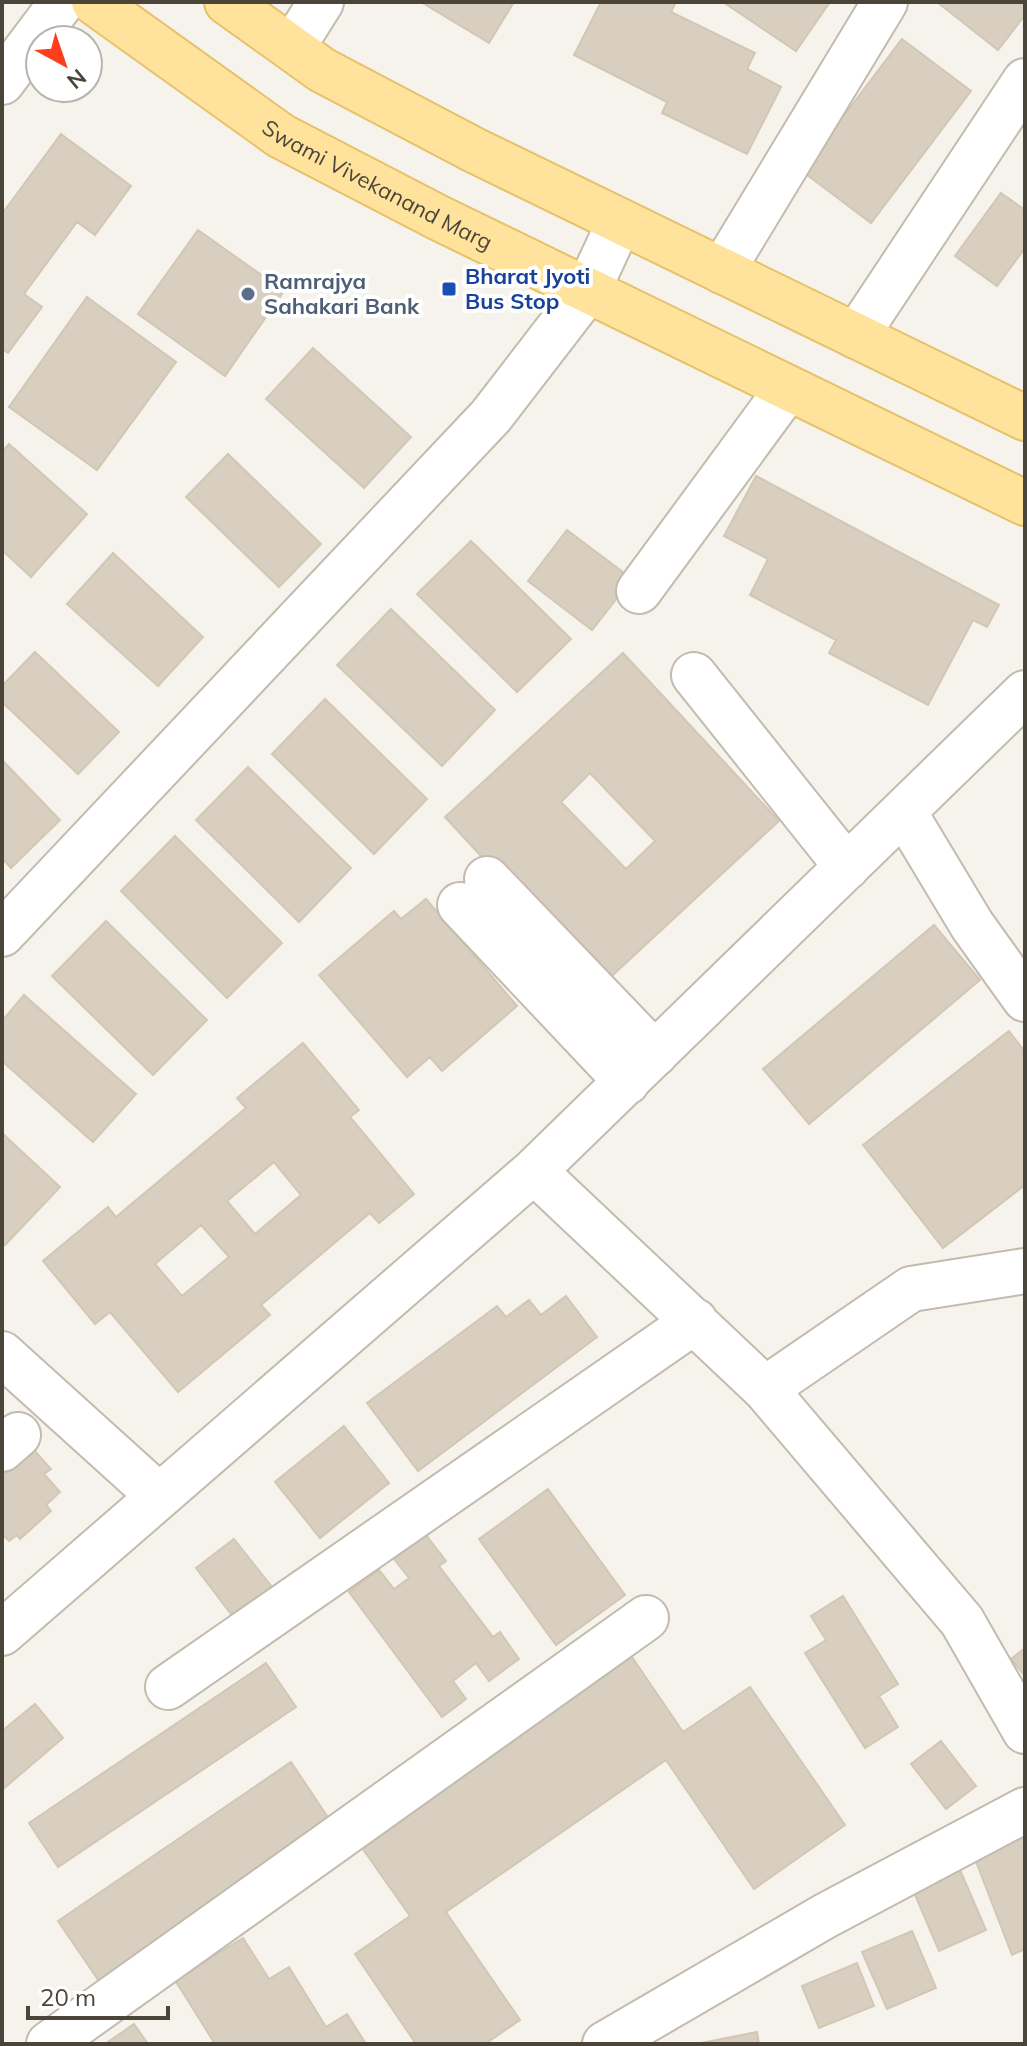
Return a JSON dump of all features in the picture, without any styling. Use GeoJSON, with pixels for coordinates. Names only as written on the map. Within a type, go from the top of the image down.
{"type":"FeatureCollection","features":[{"type":"Feature","properties":{"kind":"main road","name":"Swami Vivekanand Marg"},"geometry":{"type":"LineString","coordinates":[[94,2],[281,136],[439,218],[1025,503]]}},
{"type":"Feature","properties":{"kind":"main road"},"geometry":{"type":"LineString","coordinates":[[244,7],[322,70],[474,150],[1025,418]]}},
{"type":"Feature","properties":{"kind":"street"},"geometry":{"type":"LineString","coordinates":[[2,82],[62,2]]}},
{"type":"Feature","properties":{"kind":"street"},"geometry":{"type":"LineString","coordinates":[[292,48],[321,2]]}},
{"type":"Feature","properties":{"kind":"street"},"geometry":{"type":"LineString","coordinates":[[722,271],[885,2]]}},
{"type":"Feature","properties":{"kind":"street"},"geometry":{"type":"LineString","coordinates":[[856,336],[1025,81]]}},
{"type":"Feature","properties":{"kind":"street"},"geometry":{"type":"LineString","coordinates":[[2,934],[491,416],[588,290],[620,221]]}},
{"type":"Feature","properties":{"kind":"street"},"geometry":{"type":"LineString","coordinates":[[639,591],[788,388]]}},
{"type":"Feature","properties":{"kind":"street"},"geometry":{"type":"LineString","coordinates":[[694,675],[847,867]]}},
{"type":"Feature","properties":{"kind":"street"},"geometry":{"type":"LineString","coordinates":[[10,1611],[159,1496],[534,1171],[1025,693]]}},
{"type":"Feature","properties":{"kind":"street"},"geometry":{"type":"LineString","coordinates":[[904,812],[972,925],[1025,999]]}},
{"type":"Feature","properties":{"kind":"street"},"geometry":{"type":"LineString","coordinates":[[474,892],[641,1068]]}},
{"type":"Feature","properties":{"kind":"street"},"geometry":{"type":"LineString","coordinates":[[534,1171],[765,1389],[962,1621],[1025,1731]]}},
{"type":"Feature","properties":{"kind":"street"},"geometry":{"type":"LineString","coordinates":[[765,1389],[911,1289],[1025,1271]]}},
{"type":"Feature","properties":{"kind":"street"},"geometry":{"type":"LineString","coordinates":[[168,1687],[695,1321]]}},
{"type":"Feature","properties":{"kind":"street"},"geometry":{"type":"LineString","coordinates":[[2,1354],[159,1496]]}},
{"type":"Feature","properties":{"kind":"street"},"geometry":{"type":"LineString","coordinates":[[49,2044],[646,1618]]}},
{"type":"Feature","properties":{"kind":"street"},"geometry":{"type":"LineString","coordinates":[[605,2044],[825,1916],[1025,1810]]}},
{"type":"Feature","properties":{"kind":"building"},"geometry":{"type":"Polygon","coordinates":[[[421,2],[514,2],[489,43],[421,2]]]}},
{"type":"Feature","properties":{"kind":"building"},"geometry":{"type":"Polygon","coordinates":[[[601,2],[676,2],[671,12],[755,53],[747,69],[781,87],[747,154],[662,113],[667,102],[574,55],[601,2]]]}},
{"type":"Feature","properties":{"kind":"building"},"geometry":{"type":"Polygon","coordinates":[[[723,2],[830,2],[796,51],[723,2]]]}},
{"type":"Feature","properties":{"kind":"building"},"geometry":{"type":"Polygon","coordinates":[[[937,2],[1025,2],[1025,15],[998,50],[937,2]]]}},
{"type":"Feature","properties":{"kind":"building"},"geometry":{"type":"Polygon","coordinates":[[[902,39],[971,91],[871,223],[802,171],[902,39]]]}},
{"type":"Feature","properties":{"kind":"building"},"geometry":{"type":"Polygon","coordinates":[[[61,134],[131,186],[95,235],[77,222],[24,294],[42,307],[8,353],[2,349],[2,214],[61,134]]]}},
{"type":"Feature","properties":{"kind":"building"},"geometry":{"type":"Polygon","coordinates":[[[1001,193],[1025,210],[1025,248],[997,286],[955,256],[1001,193]]]}},
{"type":"Feature","properties":{"kind":"building"},"geometry":{"type":"Polygon","coordinates":[[[198,230],[284,291],[225,376],[138,314],[198,230]]]}},
{"type":"Feature","properties":{"kind":"building"},"geometry":{"type":"Polygon","coordinates":[[[87,297],[176,362],[97,470],[9,407],[87,297]]]}},
{"type":"Feature","properties":{"kind":"building"},"geometry":{"type":"Polygon","coordinates":[[[313,348],[411,437],[364,488],[266,399],[313,348]]]}},
{"type":"Feature","properties":{"kind":"building"},"geometry":{"type":"Polygon","coordinates":[[[9,444],[87,514],[31,577],[2,550],[2,452],[9,444]]]}},
{"type":"Feature","properties":{"kind":"building"},"geometry":{"type":"Polygon","coordinates":[[[228,454],[321,544],[279,587],[186,497],[228,454]]]}},
{"type":"Feature","properties":{"kind":"building"},"geometry":{"type":"Polygon","coordinates":[[[756,476],[999,605],[987,627],[973,620],[928,705],[829,653],[836,640],[750,595],[768,559],[724,536],[756,476]]]}},
{"type":"Feature","properties":{"kind":"building"},"geometry":{"type":"Polygon","coordinates":[[[567,530],[632,579],[592,630],[528,581],[567,530]]]}},
{"type":"Feature","properties":{"kind":"building"},"geometry":{"type":"Polygon","coordinates":[[[471,541],[571,639],[517,692],[417,594],[471,541]]]}},
{"type":"Feature","properties":{"kind":"building"},"geometry":{"type":"Polygon","coordinates":[[[113,553],[203,637],[158,686],[67,604],[113,553]]]}},
{"type":"Feature","properties":{"kind":"building"},"geometry":{"type":"Polygon","coordinates":[[[391,609],[495,710],[442,766],[337,665],[391,609]]]}},
{"type":"Feature","properties":{"kind":"building"},"geometry":{"type":"Polygon","coordinates":[[[35,652],[119,732],[78,774],[2,702],[2,686],[35,652]]]}},
{"type":"Feature","properties":{"kind":"building"},"geometry":{"type":"Polygon","coordinates":[[[623,653],[779,821],[601,986],[445,817],[623,653]],[[590,773],[561,802],[626,869],[655,841],[590,773]]]}},
{"type":"Feature","properties":{"kind":"building"},"geometry":{"type":"Polygon","coordinates":[[[325,699],[427,799],[374,854],[272,754],[325,699]]]}},
{"type":"Feature","properties":{"kind":"building"},"geometry":{"type":"Polygon","coordinates":[[[2,760],[60,820],[11,868],[2,858],[2,760]]]}},
{"type":"Feature","properties":{"kind":"building"},"geometry":{"type":"Polygon","coordinates":[[[248,767],[351,868],[299,922],[196,820],[248,767]]]}},
{"type":"Feature","properties":{"kind":"building"},"geometry":{"type":"Polygon","coordinates":[[[175,836],[282,943],[227,998],[121,891],[175,836]]]}},
{"type":"Feature","properties":{"kind":"building"},"geometry":{"type":"Polygon","coordinates":[[[426,899],[517,1006],[442,1071],[430,1057],[407,1077],[319,975],[394,911],[401,919],[426,899]]]}},
{"type":"Feature","properties":{"kind":"building"},"geometry":{"type":"Polygon","coordinates":[[[106,921],[207,1020],[153,1075],[52,976],[106,921]]]}},
{"type":"Feature","properties":{"kind":"building"},"geometry":{"type":"Polygon","coordinates":[[[934,925],[980,980],[809,1124],[763,1069],[934,925]]]}},
{"type":"Feature","properties":{"kind":"building"},"geometry":{"type":"Polygon","coordinates":[[[24,995],[136,1094],[93,1142],[2,1061],[2,1021],[24,995]]]}},
{"type":"Feature","properties":{"kind":"building"},"geometry":{"type":"Polygon","coordinates":[[[1009,1031],[1025,1052],[1025,1185],[943,1248],[863,1145],[1009,1031]]]}},
{"type":"Feature","properties":{"kind":"building"},"geometry":{"type":"Polygon","coordinates":[[[303,1043],[359,1110],[350,1117],[414,1194],[379,1223],[370,1213],[261,1305],[270,1315],[178,1392],[110,1312],[95,1324],[43,1261],[108,1207],[116,1217],[246,1108],[237,1098],[303,1043]],[[274,1162],[227,1201],[255,1234],[301,1195],[274,1162]],[[201,1225],[155,1264],[182,1296],[229,1257],[201,1225]]]}},
{"type":"Feature","properties":{"kind":"building"},"geometry":{"type":"Polygon","coordinates":[[[2,1133],[60,1187],[5,1245],[2,1242],[2,1133]]]}},
{"type":"Feature","properties":{"kind":"building"},"geometry":{"type":"Polygon","coordinates":[[[566,1296],[597,1337],[418,1471],[367,1403],[497,1306],[506,1317],[529,1300],[541,1315],[566,1296]]]}},
{"type":"Feature","properties":{"kind":"building"},"geometry":{"type":"Polygon","coordinates":[[[344,1426],[389,1483],[320,1538],[275,1482],[344,1426]]]}},
{"type":"Feature","properties":{"kind":"building"},"geometry":{"type":"Polygon","coordinates":[[[32,1448],[51,1469],[44,1474],[60,1492],[46,1505],[51,1511],[20,1539],[17,1535],[9,1541],[2,1534],[2,1475],[32,1448]]]}},
{"type":"Feature","properties":{"kind":"building"},"geometry":{"type":"Polygon","coordinates":[[[548,1489],[625,1595],[556,1645],[479,1539],[548,1489]]]}},
{"type":"Feature","properties":{"kind":"building"},"geometry":{"type":"Polygon","coordinates":[[[426,1535],[446,1561],[439,1566],[493,1637],[500,1632],[519,1659],[489,1681],[476,1663],[453,1681],[466,1699],[442,1717],[349,1592],[379,1570],[394,1589],[409,1578],[394,1559],[426,1535]]]}},
{"type":"Feature","properties":{"kind":"building"},"geometry":{"type":"Polygon","coordinates":[[[234,1539],[276,1592],[237,1622],[196,1568],[234,1539]]]}},
{"type":"Feature","properties":{"kind":"building"},"geometry":{"type":"Polygon","coordinates":[[[843,1596],[898,1684],[879,1696],[898,1727],[865,1748],[805,1653],[826,1640],[811,1616],[843,1596]]]}},
{"type":"Feature","properties":{"kind":"building"},"geometry":{"type":"Polygon","coordinates":[[[1025,1648],[1025,1676],[1011,1659],[1025,1648]]]}},
{"type":"Feature","properties":{"kind":"building"},"geometry":{"type":"Polygon","coordinates":[[[632,1657],[683,1732],[750,1687],[845,1825],[754,1889],[666,1760],[446,1912],[520,2020],[485,2044],[416,2044],[355,1954],[410,1916],[360,1845],[632,1657]]]}},
{"type":"Feature","properties":{"kind":"building"},"geometry":{"type":"Polygon","coordinates":[[[266,1663],[296,1707],[58,1867],[29,1823],[266,1663]]]}},
{"type":"Feature","properties":{"kind":"building"},"geometry":{"type":"Polygon","coordinates":[[[35,1704],[63,1738],[2,1790],[2,1731],[35,1704]]]}},
{"type":"Feature","properties":{"kind":"building"},"geometry":{"type":"Polygon","coordinates":[[[941,1741],[976,1786],[946,1809],[911,1764],[941,1741]]]}},
{"type":"Feature","properties":{"kind":"building"},"geometry":{"type":"Polygon","coordinates":[[[291,1762],[333,1825],[101,1984],[58,1921],[291,1762]]]}},
{"type":"Feature","properties":{"kind":"building"},"geometry":{"type":"Polygon","coordinates":[[[1025,1831],[1025,1949],[1012,1955],[972,1851],[1025,1831]]]}},
{"type":"Feature","properties":{"kind":"building"},"geometry":{"type":"Polygon","coordinates":[[[960,1870],[986,1930],[939,1951],[913,1890],[960,1870]]]}},
{"type":"Feature","properties":{"kind":"building"},"geometry":{"type":"Polygon","coordinates":[[[912,1931],[936,1988],[887,2009],[862,1952],[912,1931]]]}},
{"type":"Feature","properties":{"kind":"building"},"geometry":{"type":"Polygon","coordinates":[[[243,1938],[269,1979],[289,1967],[326,2027],[347,2014],[366,2044],[215,2044],[175,1980],[243,1938]]]}},
{"type":"Feature","properties":{"kind":"building"},"geometry":{"type":"Polygon","coordinates":[[[857,1963],[874,2006],[819,2028],[802,1986],[857,1963]]]}},
{"type":"Feature","properties":{"kind":"building"},"geometry":{"type":"Polygon","coordinates":[[[134,2024],[148,2044],[105,2044],[134,2024]]]}},
{"type":"Feature","properties":{"kind":"building"},"geometry":{"type":"Polygon","coordinates":[[[757,2032],[759,2044],[696,2044],[757,2032]]]}},
{"type":"Feature","properties":{"kind":"place","name":"Bharat Jyoti Bus Stop"},"geometry":{"type":"Point","coordinates":[449,289]}},
{"type":"Feature","properties":{"kind":"place","name":"Ramrajya Sahakari Bank"},"geometry":{"type":"Point","coordinates":[248,294]}}]}
